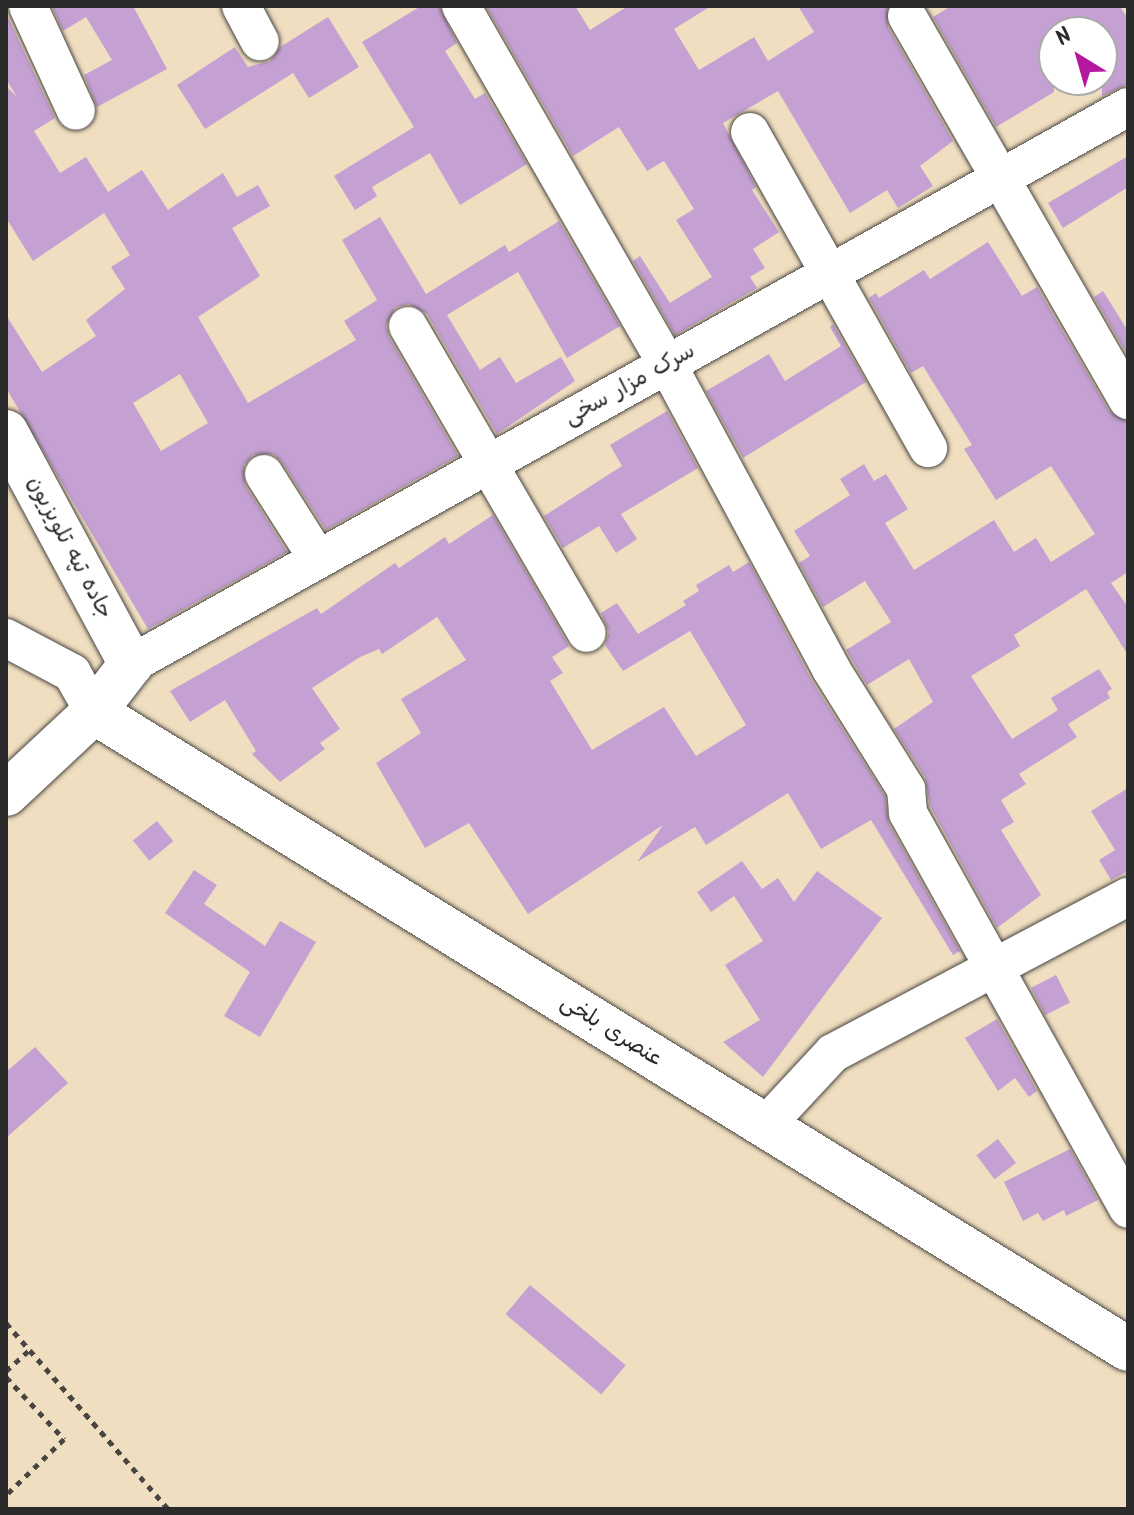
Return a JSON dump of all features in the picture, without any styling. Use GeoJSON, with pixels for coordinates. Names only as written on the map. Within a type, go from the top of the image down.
{"type":"FeatureCollection","features":[{"type":"Feature","properties":{"kind":"street"},"geometry":{"type":"LineString","coordinates":[[28,6],[76,111]]}},
{"type":"Feature","properties":{"kind":"street"},"geometry":{"type":"LineString","coordinates":[[241,6],[260,41]]}},
{"type":"Feature","properties":{"kind":"street"},"geometry":{"type":"LineString","coordinates":[[461,6],[667,364],[831,669],[906,789],[908,813],[1128,1209]]}},
{"type":"Feature","properties":{"kind":"street"},"geometry":{"type":"LineString","coordinates":[[907,16],[998,180],[1128,400]]}},
{"type":"Feature","properties":{"kind":"street","name":"سرک مزار سخی"},"geometry":{"type":"LineString","coordinates":[[131,664],[1128,107]]}},
{"type":"Feature","properties":{"kind":"street"},"geometry":{"type":"LineString","coordinates":[[750,132],[827,275],[928,448]]}},
{"type":"Feature","properties":{"kind":"street"},"geometry":{"type":"LineString","coordinates":[[408,326],[485,466],[587,633]]}},
{"type":"Feature","properties":{"kind":"street","name":"جاده تپه تلویزیون"},"geometry":{"type":"LineString","coordinates":[[6,432],[131,664]]}},
{"type":"Feature","properties":{"kind":"street"},"geometry":{"type":"LineString","coordinates":[[264,474],[318,559]]}},
{"type":"Feature","properties":{"kind":"street"},"geometry":{"type":"LineString","coordinates":[[6,638],[72,673],[94,712]]}},
{"type":"Feature","properties":{"kind":"street"},"geometry":{"type":"LineString","coordinates":[[6,794],[94,712],[131,664]]}},
{"type":"Feature","properties":{"kind":"street","name":"عنصری بلخی"},"geometry":{"type":"LineString","coordinates":[[94,712],[1128,1349]]}},
{"type":"Feature","properties":{"kind":"street"},"geometry":{"type":"LineString","coordinates":[[766,1125],[833,1053],[1128,897]]}},
{"type":"Feature","properties":{"kind":"path"},"geometry":{"type":"LineString","coordinates":[[6,1323],[168,1509]]}},
{"type":"Feature","properties":{"kind":"path"},"geometry":{"type":"LineString","coordinates":[[6,1371],[29,1350]]}},
{"type":"Feature","properties":{"kind":"path"},"geometry":{"type":"LineString","coordinates":[[6,1377],[64,1439],[6,1495]]}},
{"type":"Feature","properties":{"kind":"building"},"geometry":{"type":"Polygon","coordinates":[[[52,6],[133,6],[167,69],[97,107],[84,75],[112,60],[86,17],[63,31],[52,6]]]}},
{"type":"Feature","properties":{"kind":"building"},"geometry":{"type":"Polygon","coordinates":[[[421,6],[439,6],[457,43],[445,51],[475,99],[485,93],[527,164],[460,205],[430,153],[372,187],[377,196],[355,210],[334,176],[414,127],[362,42],[421,6]]]}},
{"type":"Feature","properties":{"kind":"building"},"geometry":{"type":"Polygon","coordinates":[[[486,6],[575,6],[590,30],[628,6],[711,6],[674,29],[699,70],[754,37],[768,61],[814,32],[798,6],[888,6],[888,27],[953,141],[920,166],[933,186],[898,208],[887,190],[850,213],[778,91],[723,123],[756,187],[752,190],[779,232],[753,249],[765,268],[750,277],[757,288],[675,335],[633,261],[640,256],[670,303],[712,277],[676,220],[694,209],[664,161],[647,171],[619,127],[573,156],[486,6]]]}},
{"type":"Feature","properties":{"kind":"building"},"geometry":{"type":"Polygon","coordinates":[[[951,6],[1120,6],[1128,19],[1128,84],[1118,89],[1118,16],[1038,16],[1038,96],[1047,96],[996,127],[933,17],[951,6]]]}},
{"type":"Feature","properties":{"kind":"building"},"geometry":{"type":"Polygon","coordinates":[[[6,13],[55,118],[34,131],[60,173],[86,157],[108,192],[142,170],[168,210],[223,173],[237,197],[258,185],[270,206],[232,228],[260,276],[198,317],[248,403],[356,340],[344,321],[377,300],[342,240],[380,217],[426,294],[505,245],[509,252],[559,221],[620,326],[567,358],[518,272],[447,315],[480,370],[500,357],[516,383],[561,357],[575,381],[497,434],[427,314],[409,304],[396,307],[386,325],[389,337],[458,456],[326,530],[282,462],[273,454],[253,455],[244,465],[245,485],[287,552],[148,629],[6,388],[6,315],[42,372],[96,336],[86,320],[125,289],[111,267],[130,255],[104,213],[33,261],[6,218],[6,86],[17,97],[6,79],[6,13]],[[180,374],[133,403],[161,451],[208,423],[180,374]]]}},
{"type":"Feature","properties":{"kind":"building"},"geometry":{"type":"Polygon","coordinates":[[[328,17],[359,67],[309,98],[293,73],[205,129],[177,85],[235,47],[248,67],[270,61],[280,47],[328,17]]]}},
{"type":"Feature","properties":{"kind":"building"},"geometry":{"type":"Polygon","coordinates":[[[1128,156],[1128,187],[1063,228],[1048,203],[1128,156]]]}},
{"type":"Feature","properties":{"kind":"building"},"geometry":{"type":"Polygon","coordinates":[[[988,242],[1022,296],[1037,287],[1109,411],[1128,422],[1128,572],[1111,583],[1128,607],[1128,655],[1086,589],[1014,635],[1020,646],[971,676],[1012,739],[1058,710],[1051,698],[1099,669],[1112,689],[1107,692],[1110,698],[1068,724],[1077,737],[1019,774],[1026,784],[1001,800],[1014,822],[1001,830],[1041,895],[997,928],[930,806],[925,777],[894,729],[933,702],[909,659],[867,685],[846,650],[891,622],[865,581],[823,607],[799,563],[810,556],[794,531],[850,495],[840,479],[864,464],[874,481],[886,474],[908,509],[885,523],[914,570],[994,520],[1014,552],[1036,538],[1051,562],[1095,534],[1051,466],[996,500],[964,449],[972,445],[923,366],[911,373],[869,298],[876,293],[879,298],[924,270],[930,279],[988,242]]]}},
{"type":"Feature","properties":{"kind":"building"},"geometry":{"type":"Polygon","coordinates":[[[1103,291],[1128,331],[1128,356],[1094,297],[1103,291]]]}},
{"type":"Feature","properties":{"kind":"building"},"geometry":{"type":"Polygon","coordinates":[[[833,324],[866,382],[743,458],[706,391],[769,354],[785,381],[841,346],[830,327],[833,324]]]}},
{"type":"Feature","properties":{"kind":"building"},"geometry":{"type":"Polygon","coordinates":[[[667,411],[698,468],[621,514],[637,539],[616,553],[599,526],[563,548],[544,516],[622,466],[610,445],[667,411]]]}},
{"type":"Feature","properties":{"kind":"building"},"geometry":{"type":"Polygon","coordinates":[[[493,515],[569,646],[552,657],[563,673],[550,681],[592,750],[664,707],[696,756],[746,725],[690,631],[623,671],[605,645],[609,632],[601,613],[617,603],[638,634],[686,605],[683,601],[699,591],[696,585],[729,565],[733,572],[749,562],[812,681],[885,796],[889,824],[960,951],[953,955],[871,820],[821,849],[788,793],[706,845],[695,827],[637,862],[663,825],[528,914],[469,823],[425,848],[376,763],[421,733],[401,699],[466,660],[437,617],[382,654],[379,649],[360,657],[312,688],[340,729],[320,743],[325,749],[280,782],[252,754],[256,751],[225,700],[190,722],[170,691],[317,608],[321,614],[395,563],[399,568],[445,537],[449,544],[493,515]]]}},
{"type":"Feature","properties":{"kind":"building"},"geometry":{"type":"Polygon","coordinates":[[[1128,788],[1128,871],[1111,880],[1099,860],[1115,850],[1091,811],[1128,788]]]}},
{"type":"Feature","properties":{"kind":"building"},"geometry":{"type":"Polygon","coordinates":[[[157,821],[173,841],[149,861],[133,841],[157,821]]]}},
{"type":"Feature","properties":{"kind":"building"},"geometry":{"type":"Polygon","coordinates":[[[742,861],[762,889],[778,878],[794,902],[817,871],[882,918],[763,1077],[723,1042],[760,1020],[725,965],[763,941],[734,896],[711,912],[697,892],[742,861]]]}},
{"type":"Feature","properties":{"kind":"building"},"geometry":{"type":"Polygon","coordinates":[[[194,870],[217,885],[204,904],[265,946],[280,921],[316,942],[260,1037],[224,1016],[250,972],[165,913],[194,870]]]}},
{"type":"Feature","properties":{"kind":"building"},"geometry":{"type":"Polygon","coordinates":[[[1056,975],[1070,1003],[1045,1015],[1031,988],[1056,975]]]}},
{"type":"Feature","properties":{"kind":"building"},"geometry":{"type":"Polygon","coordinates":[[[997,1019],[1037,1091],[1029,1097],[1015,1078],[998,1091],[965,1038],[997,1019]]]}},
{"type":"Feature","properties":{"kind":"building"},"geometry":{"type":"Polygon","coordinates":[[[35,1047],[68,1083],[6,1138],[6,1072],[35,1047]]]}},
{"type":"Feature","properties":{"kind":"building"},"geometry":{"type":"Polygon","coordinates":[[[998,1139],[1016,1163],[994,1179],[976,1155],[998,1139]]]}},
{"type":"Feature","properties":{"kind":"building"},"geometry":{"type":"Polygon","coordinates":[[[1070,1149],[1098,1200],[1066,1216],[1064,1210],[1043,1221],[1038,1213],[1023,1221],[1004,1182],[1070,1149]]]}},
{"type":"Feature","properties":{"kind":"building"},"geometry":{"type":"Polygon","coordinates":[[[530,1285],[626,1365],[601,1394],[506,1314],[530,1285]]]}}]}
